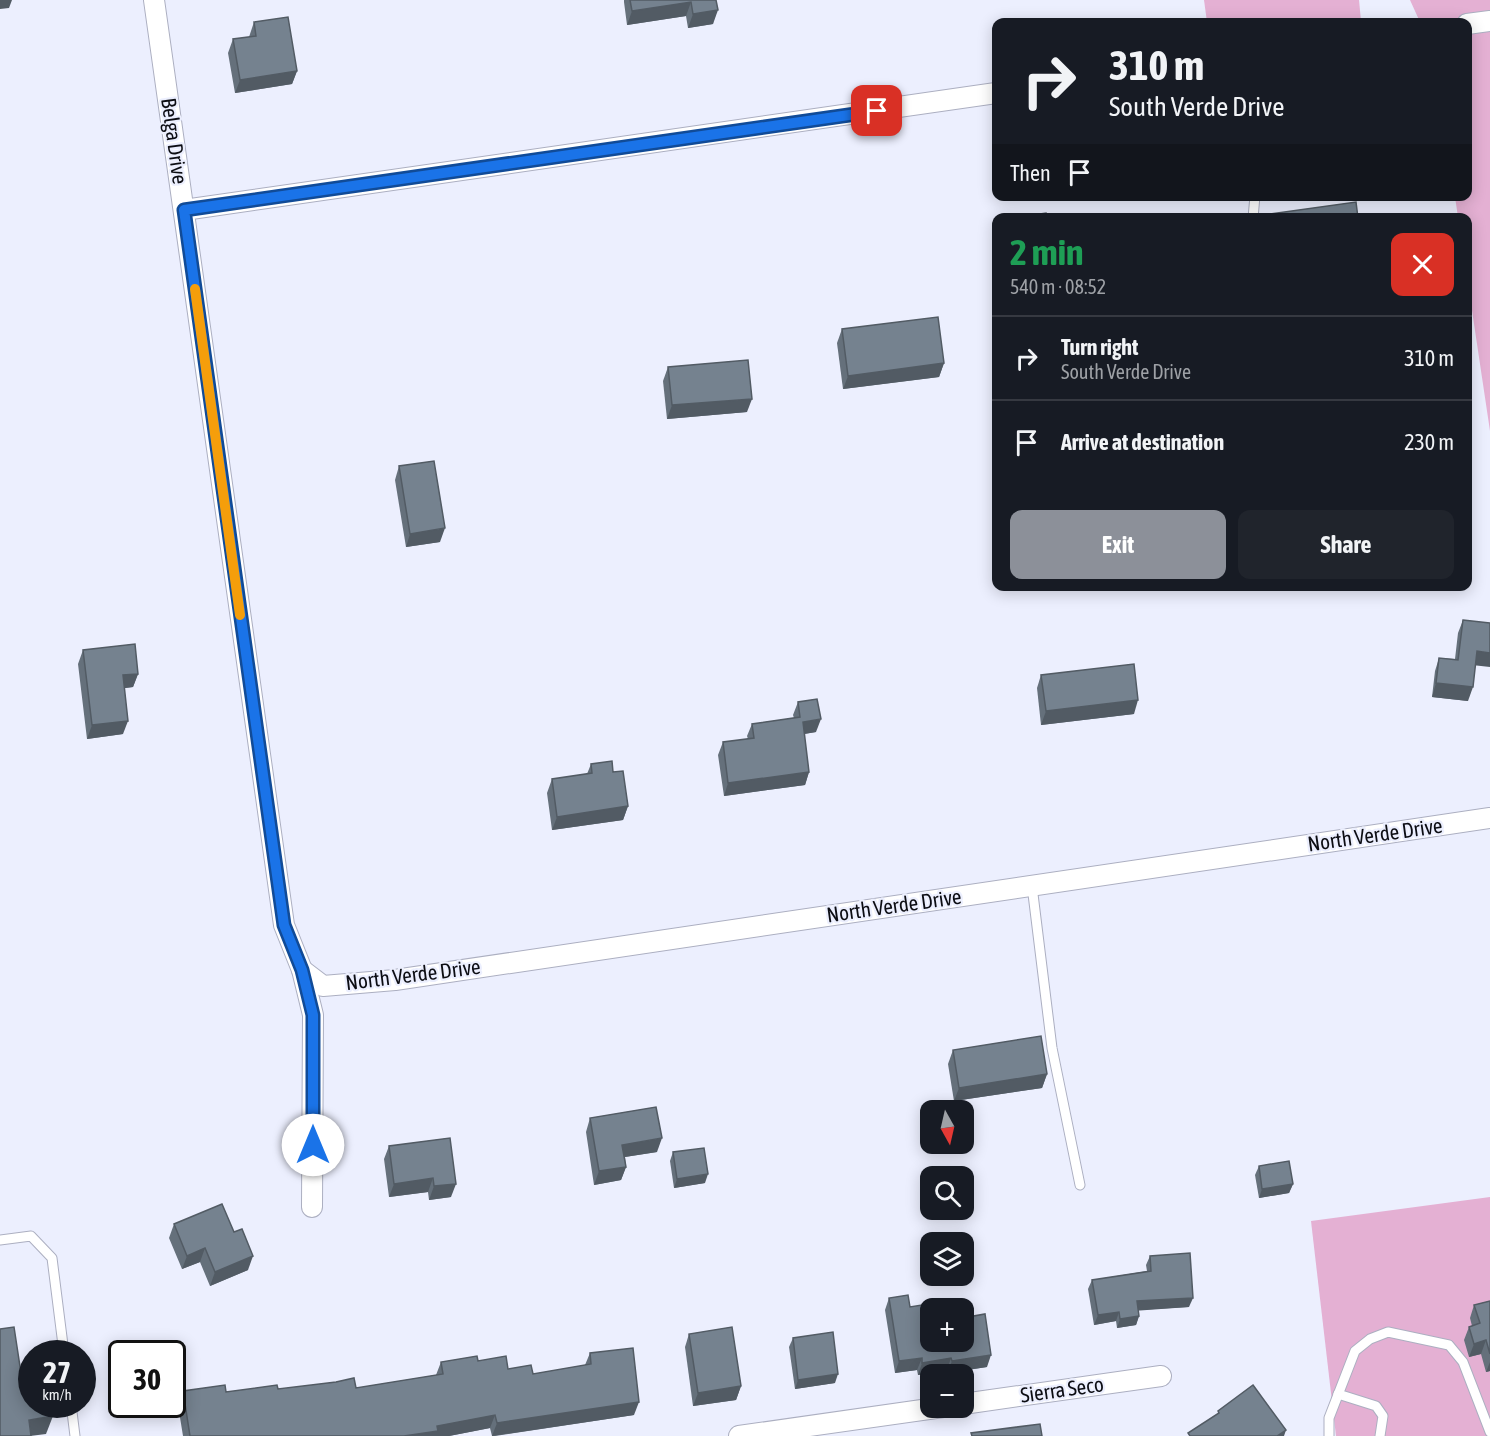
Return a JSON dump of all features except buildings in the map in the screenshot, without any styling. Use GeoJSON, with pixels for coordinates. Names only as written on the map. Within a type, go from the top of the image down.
{"type":"FeatureCollection","features":[{"type":"Feature","properties":{"kind":"street","name":"Belga Drive"},"geometry":{"type":"LineString","coordinates":[[154,0],[284,925],[302,970],[313,1015],[312,1207]]}},
{"type":"Feature","properties":{"kind":"street"},"geometry":{"type":"LineString","coordinates":[[1472,23],[1490,21]]}},
{"type":"Feature","properties":{"kind":"street"},"geometry":{"type":"LineString","coordinates":[[184,210],[992,94]]}},
{"type":"Feature","properties":{"kind":"street","name":"North Verde Drive"},"geometry":{"type":"LineString","coordinates":[[302,970],[323,986],[395,980],[1490,818]]}},
{"type":"Feature","properties":{"kind":"street","name":"Sierra Seco"},"geometry":{"type":"LineString","coordinates":[[974,1402],[1161,1376]]}},
{"type":"Feature","properties":{"kind":"street"},"geometry":{"type":"LineString","coordinates":[[739,1436],[920,1410]]}},
{"type":"Feature","properties":{"kind":"lane"},"geometry":{"type":"LineString","coordinates":[[1032,886],[1052,1048],[1080,1185]]}},
{"type":"Feature","properties":{"kind":"lane"},"geometry":{"type":"LineString","coordinates":[[0,1240],[31,1236],[51,1258],[62,1340]]}},
{"type":"Feature","properties":{"kind":"lane"},"geometry":{"type":"LineString","coordinates":[[1329,1436],[1329,1418],[1355,1352],[1370,1339],[1388,1332],[1449,1345],[1463,1362],[1490,1432]]}},
{"type":"Feature","properties":{"kind":"lane"},"geometry":{"type":"LineString","coordinates":[[1338,1394],[1376,1406],[1383,1416],[1380,1436]]}},
{"type":"Feature","properties":{"kind":"lane"},"geometry":{"type":"LineString","coordinates":[[73,1418],[75,1436]]}},
{"type":"Feature","properties":{"kind":"shaded area"},"geometry":{"type":"Polygon","coordinates":[[[1204,0],[1359,0],[1361,18],[1206,18],[1204,0]]]}},
{"type":"Feature","properties":{"kind":"shaded area"},"geometry":{"type":"Polygon","coordinates":[[[1410,0],[1490,0],[1490,431],[1472,310],[1472,213],[1457,213],[1456,201],[1472,201],[1472,18],[1418,18],[1410,0]]]}},
{"type":"Feature","properties":{"kind":"shaded area"},"geometry":{"type":"Polygon","coordinates":[[[1490,1197],[1490,1436],[1336,1436],[1311,1221],[1490,1197]]]}},
{"type":"Feature","properties":{"kind":"slow traffic"},"geometry":{"type":"LineString","coordinates":[[195,289],[240,615]]}},
{"type":"Feature","properties":{"kind":"route"},"geometry":{"type":"LineString","coordinates":[[313,1145],[313,1015],[302,970],[284,925],[184,210],[877,111]]}}]}
